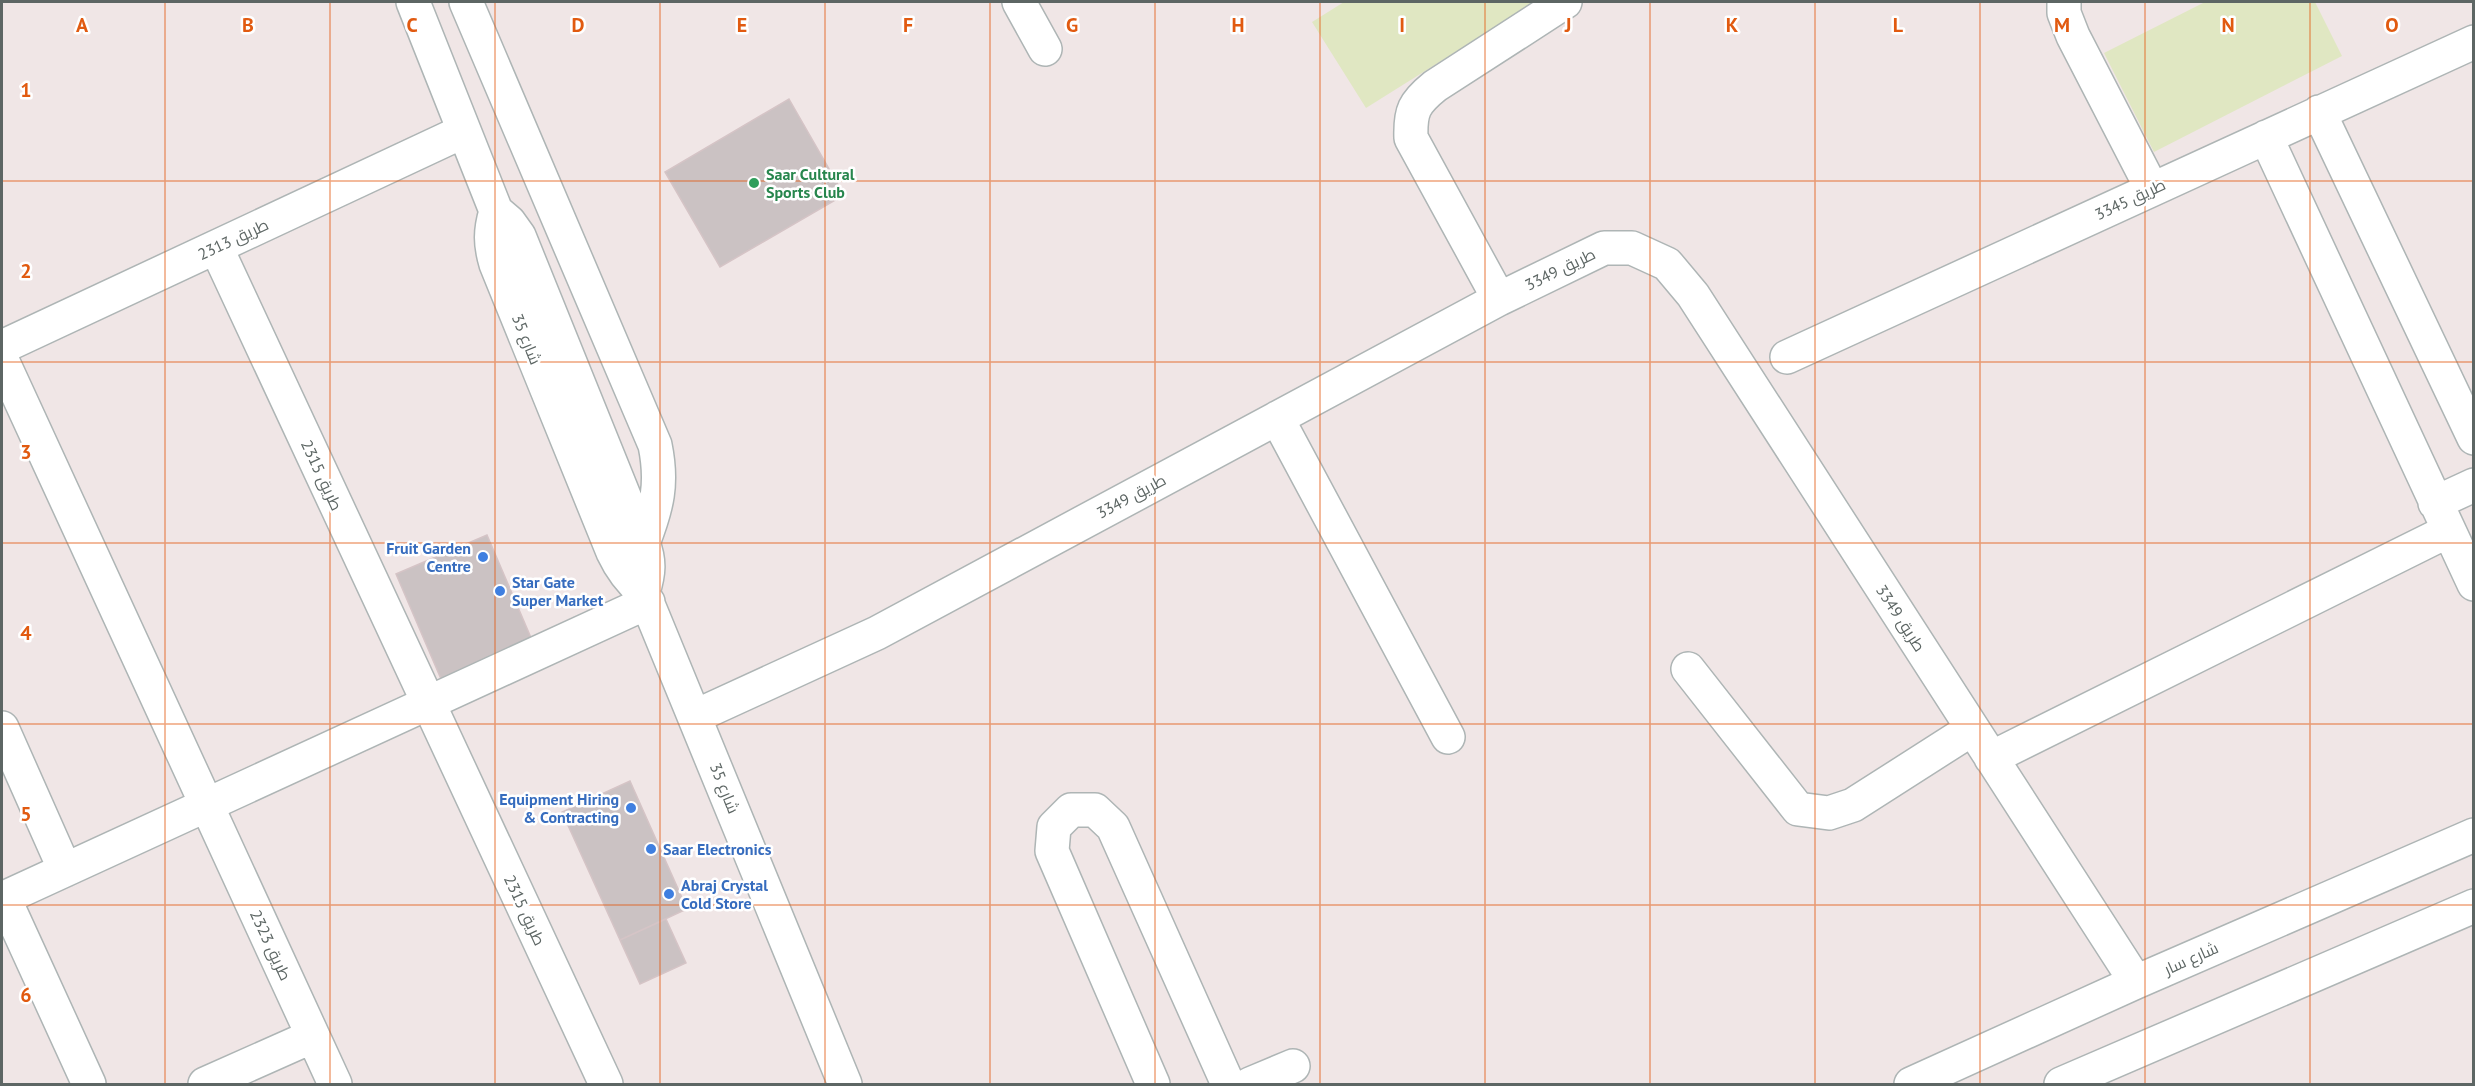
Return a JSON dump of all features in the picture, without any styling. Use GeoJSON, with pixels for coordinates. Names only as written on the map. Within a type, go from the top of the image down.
{"type":"FeatureCollection","features":[{"type":"Feature","properties":{"kind":"street","name":"شارع 35"},"geometry":{"type":"LineString","coordinates":[[413,2],[496,211],[509,222],[519,236],[644,543],[649,559],[646,597]]}},
{"type":"Feature","properties":{"kind":"street"},"geometry":{"type":"LineString","coordinates":[[466,2],[655,445],[660,487],[656,509],[644,543]]}},
{"type":"Feature","properties":{"kind":"street"},"geometry":{"type":"LineString","coordinates":[[1019,2],[1045,49]]}},
{"type":"Feature","properties":{"kind":"street"},"geometry":{"type":"LineString","coordinates":[[1499,298],[1411,138],[1410,118],[1419,99],[1435,86],[1565,2]]}},
{"type":"Feature","properties":{"kind":"street"},"geometry":{"type":"LineString","coordinates":[[2064,2],[2064,13],[2073,36],[2152,189]]}},
{"type":"Feature","properties":{"kind":"street","name":"طريق 3345"},"geometry":{"type":"LineString","coordinates":[[1787,357],[2474,42]]}},
{"type":"Feature","properties":{"kind":"street"},"geometry":{"type":"LineString","coordinates":[[2319,112],[2474,438]]}},
{"type":"Feature","properties":{"kind":"street","name":"طريق 2313"},"geometry":{"type":"LineString","coordinates":[[2,347],[464,131]]}},
{"type":"Feature","properties":{"kind":"street"},"geometry":{"type":"LineString","coordinates":[[2266,137],[2458,546]]}},
{"type":"Feature","properties":{"kind":"street","name":"شارع 35"},"geometry":{"type":"LineString","coordinates":[[496,211],[491,228],[490,246],[496,264],[613,552],[620,567],[646,597],[845,1084]]}},
{"type":"Feature","properties":{"kind":"street","name":"طريق 2315"},"geometry":{"type":"LineString","coordinates":[[216,247],[606,1084]]}},
{"type":"Feature","properties":{"kind":"street","name":"طريق 3349"},"geometry":{"type":"LineString","coordinates":[[696,716],[877,633],[1499,298],[1604,248],[1632,248],[1666,264],[1693,296],[2136,982]]}},
{"type":"Feature","properties":{"kind":"street","name":"طريق 2323"},"geometry":{"type":"LineString","coordinates":[[2,360],[335,1084]]}},
{"type":"Feature","properties":{"kind":"street"},"geometry":{"type":"LineString","coordinates":[[1277,418],[1448,737]]}},
{"type":"Feature","properties":{"kind":"street"},"geometry":{"type":"LineString","coordinates":[[2458,546],[2474,485]]}},
{"type":"Feature","properties":{"kind":"street"},"geometry":{"type":"LineString","coordinates":[[1991,758],[2458,546]]}},
{"type":"Feature","properties":{"kind":"street"},"geometry":{"type":"LineString","coordinates":[[89,1084],[3,898],[428,703],[646,597]]}},
{"type":"Feature","properties":{"kind":"street"},"geometry":{"type":"LineString","coordinates":[[1688,669],[1798,809],[1829,813],[1852,806],[1972,729]]}},
{"type":"Feature","properties":{"kind":"street"},"geometry":{"type":"LineString","coordinates":[[2,728],[65,870]]}},
{"type":"Feature","properties":{"kind":"street"},"geometry":{"type":"LineString","coordinates":[[1154,1084],[1052,851],[1054,827],[1071,810],[1095,810],[1113,827],[1228,1084]]}},
{"type":"Feature","properties":{"kind":"street","name":"شارع سار"},"geometry":{"type":"LineString","coordinates":[[1911,1084],[2136,982],[2474,835]]}},
{"type":"Feature","properties":{"kind":"street"},"geometry":{"type":"LineString","coordinates":[[2061,1084],[2474,906]]}},
{"type":"Feature","properties":{"kind":"street"},"geometry":{"type":"LineString","coordinates":[[205,1084],[313,1035]]}},
{"type":"Feature","properties":{"kind":"street"},"geometry":{"type":"LineString","coordinates":[[1250,1084],[1293,1066]]}},
{"type":"Feature","properties":{"kind":"green space"},"geometry":{"type":"Polygon","coordinates":[[[1344,2],[1535,2],[1366,108],[1312,22],[1344,2]]]}},
{"type":"Feature","properties":{"kind":"green space"},"geometry":{"type":"Polygon","coordinates":[[[2205,2],[2315,2],[2342,56],[2154,152],[2104,53],[2205,2]]]}},
{"type":"Feature","properties":{"kind":"building","name":"Saar Cultural Sports Club"},"geometry":{"type":"Polygon","coordinates":[[[789,99],[844,195],[720,267],[665,172],[789,99]]]}},
{"type":"Feature","properties":{"kind":"building"},"geometry":{"type":"Polygon","coordinates":[[[487,535],[535,647],[444,686],[396,574],[487,535]]]}},
{"type":"Feature","properties":{"kind":"building"},"geometry":{"type":"Polygon","coordinates":[[[630,781],[687,909],[620,940],[562,812],[630,781]]]}},
{"type":"Feature","properties":{"kind":"building"},"geometry":{"type":"Polygon","coordinates":[[[666,919],[686,963],[640,984],[620,940],[666,919]]]}},
{"type":"Feature","properties":{"kind":"place","name":"Saar Cultural Sports Club"},"geometry":{"type":"Point","coordinates":[754,183]}},
{"type":"Feature","properties":{"kind":"place","name":"Fruit Garden Centre"},"geometry":{"type":"Point","coordinates":[483,557]}},
{"type":"Feature","properties":{"kind":"place","name":"Star Gate Super Market"},"geometry":{"type":"Point","coordinates":[500,591]}},
{"type":"Feature","properties":{"kind":"place","name":"Equipment Hiring & Contracting"},"geometry":{"type":"Point","coordinates":[631,808]}},
{"type":"Feature","properties":{"kind":"place","name":"Saar Electronics"},"geometry":{"type":"Point","coordinates":[651,849]}},
{"type":"Feature","properties":{"kind":"place","name":"Abraj Crystal Cold Store"},"geometry":{"type":"Point","coordinates":[669,894]}}]}
